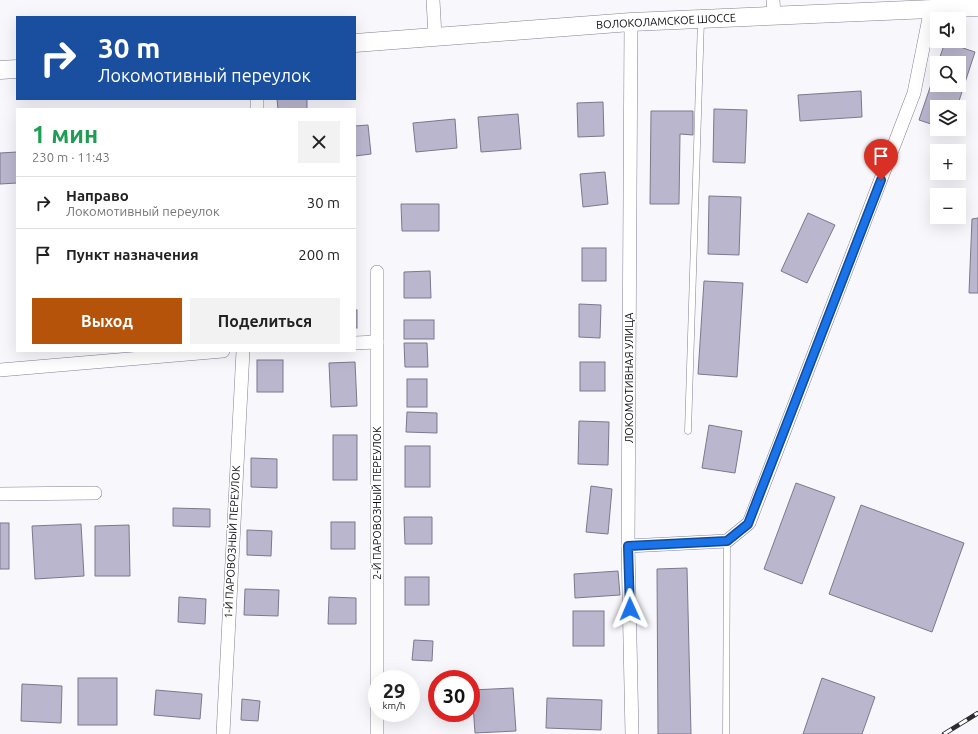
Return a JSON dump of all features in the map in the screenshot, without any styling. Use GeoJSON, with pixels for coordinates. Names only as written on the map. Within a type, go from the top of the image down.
{"type":"FeatureCollection","features":[{"type":"Feature","properties":{"kind":"main road","name":"ВОЛОКОЛАМСКОЕ ШОССЕ"},"geometry":{"type":"LineString","coordinates":[[356,43],[435,36],[702,18],[773,7],[978,7]]}},
{"type":"Feature","properties":{"kind":"main road"},"geometry":{"type":"LineString","coordinates":[[0,70],[16,69]]}},
{"type":"Feature","properties":{"kind":"street"},"geometry":{"type":"LineString","coordinates":[[433,0],[435,36]]}},
{"type":"Feature","properties":{"kind":"street"},"geometry":{"type":"LineString","coordinates":[[628,546],[727,541],[748,524],[914,93],[931,8]]}},
{"type":"Feature","properties":{"kind":"street","name":"ЛОКОМОТИВНАЯ УЛИЦА"},"geometry":{"type":"LineString","coordinates":[[631,22],[628,546],[632,734]]}},
{"type":"Feature","properties":{"kind":"street","name":"2-Й ПАРОВОЗНЫЙ ПЕРЕУЛОК"},"geometry":{"type":"LineString","coordinates":[[377,272],[377,734]]}},
{"type":"Feature","properties":{"kind":"street"},"geometry":{"type":"LineString","coordinates":[[356,343],[377,342]]}},
{"type":"Feature","properties":{"kind":"street"},"geometry":{"type":"LineString","coordinates":[[0,370],[211,352]]}},
{"type":"Feature","properties":{"kind":"street","name":"1-Й ПАРОВОЗНЫЙ ПЕРЕУЛОК"},"geometry":{"type":"LineString","coordinates":[[223,734],[243,352]]}},
{"type":"Feature","properties":{"kind":"street"},"geometry":{"type":"LineString","coordinates":[[0,494],[96,493]]}},
{"type":"Feature","properties":{"kind":"lane"},"geometry":{"type":"LineString","coordinates":[[688,432],[702,18]]}},
{"type":"Feature","properties":{"kind":"lane"},"geometry":{"type":"LineString","coordinates":[[726,734],[727,541]]}},
{"type":"Feature","properties":{"kind":"building"},"geometry":{"type":"Polygon","coordinates":[[[943,48],[963,48],[975,52],[966,80],[966,56],[940,56],[943,48]]]}},
{"type":"Feature","properties":{"kind":"building"},"geometry":{"type":"Polygon","coordinates":[[[930,88],[930,92],[962,92],[959,100],[930,100],[930,124],[919,120],[930,88]]]}},
{"type":"Feature","properties":{"kind":"building"},"geometry":{"type":"Polygon","coordinates":[[[861,91],[862,117],[800,121],[798,95],[861,91]]]}},
{"type":"Feature","properties":{"kind":"building"},"geometry":{"type":"Polygon","coordinates":[[[277,100],[307,100],[307,108],[278,108],[277,100]]]}},
{"type":"Feature","properties":{"kind":"building"},"geometry":{"type":"Polygon","coordinates":[[[603,102],[604,136],[578,137],[577,103],[603,102]]]}},
{"type":"Feature","properties":{"kind":"building"},"geometry":{"type":"Polygon","coordinates":[[[714,109],[747,110],[745,163],[713,162],[714,109]]]}},
{"type":"Feature","properties":{"kind":"building"},"geometry":{"type":"Polygon","coordinates":[[[651,111],[693,111],[693,135],[680,134],[679,204],[650,204],[651,111]]]}},
{"type":"Feature","properties":{"kind":"building"},"geometry":{"type":"Polygon","coordinates":[[[518,114],[521,149],[481,152],[478,117],[518,114]]]}},
{"type":"Feature","properties":{"kind":"building"},"geometry":{"type":"Polygon","coordinates":[[[455,119],[457,148],[416,152],[413,123],[455,119]]]}},
{"type":"Feature","properties":{"kind":"building"},"geometry":{"type":"Polygon","coordinates":[[[368,125],[371,154],[356,156],[356,126],[368,125]]]}},
{"type":"Feature","properties":{"kind":"building"},"geometry":{"type":"Polygon","coordinates":[[[16,152],[16,183],[0,184],[0,153],[16,152]]]}},
{"type":"Feature","properties":{"kind":"building"},"geometry":{"type":"Polygon","coordinates":[[[605,172],[608,204],[583,207],[580,174],[605,172]]]}},
{"type":"Feature","properties":{"kind":"building"},"geometry":{"type":"Polygon","coordinates":[[[709,196],[741,197],[739,255],[708,254],[709,196]]]}},
{"type":"Feature","properties":{"kind":"building"},"geometry":{"type":"Polygon","coordinates":[[[401,204],[439,204],[439,231],[402,231],[401,204]]]}},
{"type":"Feature","properties":{"kind":"building"},"geometry":{"type":"Polygon","coordinates":[[[808,213],[835,225],[807,283],[781,271],[808,213]]]}},
{"type":"Feature","properties":{"kind":"building"},"geometry":{"type":"Polygon","coordinates":[[[978,218],[978,293],[969,293],[972,219],[978,218]]]}},
{"type":"Feature","properties":{"kind":"building"},"geometry":{"type":"Polygon","coordinates":[[[582,248],[606,248],[606,281],[582,281],[582,248]]]}},
{"type":"Feature","properties":{"kind":"building"},"geometry":{"type":"Polygon","coordinates":[[[430,271],[431,298],[404,298],[404,272],[430,271]]]}},
{"type":"Feature","properties":{"kind":"building"},"geometry":{"type":"Polygon","coordinates":[[[704,281],[743,283],[737,377],[698,374],[704,281]]]}},
{"type":"Feature","properties":{"kind":"building"},"geometry":{"type":"Polygon","coordinates":[[[579,304],[601,305],[600,338],[579,337],[579,304]]]}},
{"type":"Feature","properties":{"kind":"building"},"geometry":{"type":"Polygon","coordinates":[[[356,310],[357,310],[356,328],[356,310]]]}},
{"type":"Feature","properties":{"kind":"building"},"geometry":{"type":"Polygon","coordinates":[[[404,320],[434,320],[434,339],[404,339],[404,320]]]}},
{"type":"Feature","properties":{"kind":"building"},"geometry":{"type":"Polygon","coordinates":[[[404,343],[427,343],[428,367],[405,367],[404,343]]]}},
{"type":"Feature","properties":{"kind":"building"},"geometry":{"type":"Polygon","coordinates":[[[257,360],[283,360],[283,392],[257,392],[257,360]]]}},
{"type":"Feature","properties":{"kind":"building"},"geometry":{"type":"Polygon","coordinates":[[[355,362],[357,406],[331,407],[329,363],[355,362]]]}},
{"type":"Feature","properties":{"kind":"building"},"geometry":{"type":"Polygon","coordinates":[[[580,362],[605,362],[605,391],[580,391],[580,362]]]}},
{"type":"Feature","properties":{"kind":"building"},"geometry":{"type":"Polygon","coordinates":[[[407,379],[427,379],[427,407],[407,407],[407,379]]]}},
{"type":"Feature","properties":{"kind":"building"},"geometry":{"type":"Polygon","coordinates":[[[407,412],[437,413],[437,433],[406,432],[407,412]]]}},
{"type":"Feature","properties":{"kind":"building"},"geometry":{"type":"Polygon","coordinates":[[[579,421],[609,422],[608,465],[578,464],[579,421]]]}},
{"type":"Feature","properties":{"kind":"building"},"geometry":{"type":"Polygon","coordinates":[[[709,425],[742,431],[735,473],[702,468],[709,425]]]}},
{"type":"Feature","properties":{"kind":"building"},"geometry":{"type":"Polygon","coordinates":[[[333,435],[357,435],[357,480],[333,480],[333,435]]]}},
{"type":"Feature","properties":{"kind":"building"},"geometry":{"type":"Polygon","coordinates":[[[405,446],[430,446],[430,487],[405,487],[405,446]]]}},
{"type":"Feature","properties":{"kind":"building"},"geometry":{"type":"Polygon","coordinates":[[[251,458],[277,459],[277,488],[251,487],[251,458]]]}},
{"type":"Feature","properties":{"kind":"building"},"geometry":{"type":"Polygon","coordinates":[[[796,483],[835,497],[802,584],[764,569],[796,483]]]}},
{"type":"Feature","properties":{"kind":"building"},"geometry":{"type":"Polygon","coordinates":[[[591,486],[612,489],[608,534],[586,532],[591,486]]]}},
{"type":"Feature","properties":{"kind":"building"},"geometry":{"type":"Polygon","coordinates":[[[861,505],[964,543],[932,632],[829,594],[861,505]]]}},
{"type":"Feature","properties":{"kind":"building"},"geometry":{"type":"Polygon","coordinates":[[[173,508],[210,509],[210,527],[173,526],[173,508]]]}},
{"type":"Feature","properties":{"kind":"building"},"geometry":{"type":"Polygon","coordinates":[[[404,517],[432,517],[432,544],[405,544],[404,517]]]}},
{"type":"Feature","properties":{"kind":"building"},"geometry":{"type":"Polygon","coordinates":[[[331,522],[355,522],[355,549],[331,549],[331,522]]]}},
{"type":"Feature","properties":{"kind":"building"},"geometry":{"type":"Polygon","coordinates":[[[0,523],[9,523],[9,569],[0,569],[0,523]]]}},
{"type":"Feature","properties":{"kind":"building"},"geometry":{"type":"Polygon","coordinates":[[[81,524],[84,576],[35,579],[32,526],[81,524]]]}},
{"type":"Feature","properties":{"kind":"building"},"geometry":{"type":"Polygon","coordinates":[[[129,525],[130,576],[95,576],[95,526],[129,525]]]}},
{"type":"Feature","properties":{"kind":"building"},"geometry":{"type":"Polygon","coordinates":[[[247,530],[272,531],[271,556],[247,555],[247,530]]]}},
{"type":"Feature","properties":{"kind":"building"},"geometry":{"type":"Polygon","coordinates":[[[687,568],[691,734],[658,734],[657,569],[687,568]]]}},
{"type":"Feature","properties":{"kind":"building"},"geometry":{"type":"Polygon","coordinates":[[[618,571],[620,595],[575,598],[574,574],[618,571]]]}},
{"type":"Feature","properties":{"kind":"building"},"geometry":{"type":"Polygon","coordinates":[[[405,577],[429,577],[429,605],[405,605],[405,577]]]}},
{"type":"Feature","properties":{"kind":"building"},"geometry":{"type":"Polygon","coordinates":[[[245,589],[279,590],[278,616],[244,615],[245,589]]]}},
{"type":"Feature","properties":{"kind":"building"},"geometry":{"type":"Polygon","coordinates":[[[179,597],[206,599],[205,624],[178,622],[179,597]]]}},
{"type":"Feature","properties":{"kind":"building"},"geometry":{"type":"Polygon","coordinates":[[[329,597],[356,598],[356,624],[328,624],[329,597]]]}},
{"type":"Feature","properties":{"kind":"building"},"geometry":{"type":"Polygon","coordinates":[[[573,611],[604,611],[604,646],[573,646],[573,611]]]}},
{"type":"Feature","properties":{"kind":"building"},"geometry":{"type":"Polygon","coordinates":[[[414,640],[433,641],[432,661],[412,660],[414,640]]]}},
{"type":"Feature","properties":{"kind":"building"},"geometry":{"type":"Polygon","coordinates":[[[78,678],[117,678],[117,725],[78,725],[78,678]]]}},
{"type":"Feature","properties":{"kind":"building"},"geometry":{"type":"Polygon","coordinates":[[[822,678],[875,697],[862,734],[803,734],[822,678]]]}},
{"type":"Feature","properties":{"kind":"building"},"geometry":{"type":"Polygon","coordinates":[[[22,684],[62,686],[61,723],[21,721],[22,684]]]}},
{"type":"Feature","properties":{"kind":"building"},"geometry":{"type":"Polygon","coordinates":[[[513,688],[516,731],[475,733],[474,722],[480,722],[480,690],[513,688]]]}},
{"type":"Feature","properties":{"kind":"building"},"geometry":{"type":"Polygon","coordinates":[[[156,690],[202,694],[200,719],[154,715],[156,690]]]}},
{"type":"Feature","properties":{"kind":"building"},"geometry":{"type":"Polygon","coordinates":[[[547,698],[602,700],[601,730],[546,728],[547,698]]]}},
{"type":"Feature","properties":{"kind":"building"},"geometry":{"type":"Polygon","coordinates":[[[242,699],[260,701],[258,721],[241,720],[242,699]]]}},
{"type":"Feature","properties":{"kind":"railway"},"geometry":{"type":"LineString","coordinates":[[944,734],[978,713]]}},
{"type":"Feature","properties":{"kind":"route"},"geometry":{"type":"LineString","coordinates":[[630,609],[628,546],[727,541],[748,524],[881,180]]}}]}
